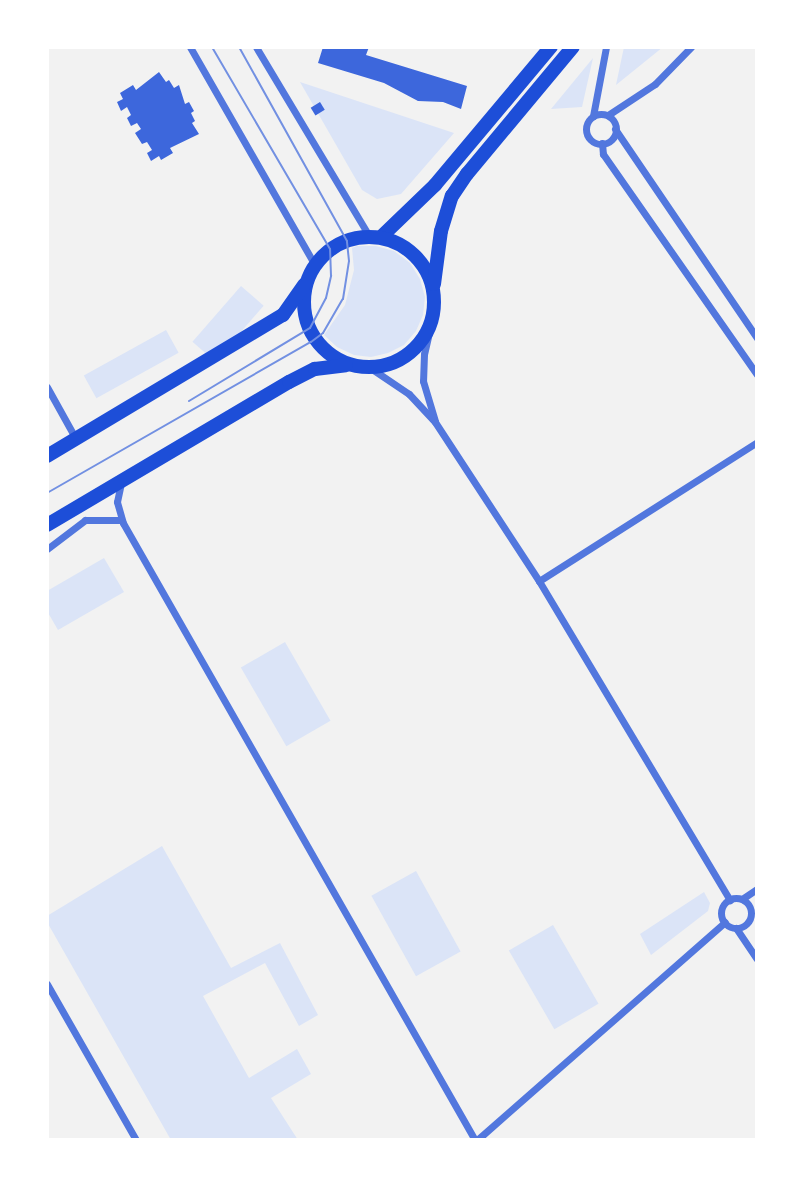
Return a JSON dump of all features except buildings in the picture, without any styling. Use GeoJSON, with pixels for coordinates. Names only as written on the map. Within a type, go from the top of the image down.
{"type":"FeatureCollection","features":[{"type":"Feature","properties":{"kind":"main road"},"geometry":{"type":"LineString","coordinates":[[375,237],[441,178],[551,47]]}},
{"type":"Feature","properties":{"kind":"main road"},"geometry":{"type":"LineString","coordinates":[[433,289],[441,231],[452,196],[491,144],[573,47]]}},
{"type":"Feature","properties":{"kind":"main road"},"geometry":{"type":"LineString","coordinates":[[47,456],[283,315],[312,271],[339,244],[375,237],[400,244],[415,256],[427,272],[435,307],[431,324],[422,340],[408,355],[389,364],[369,367],[328,365],[307,373],[47,525]]}},
{"type":"Feature","properties":{"kind":"main road"},"geometry":{"type":"LineString","coordinates":[[312,271],[304,307],[310,328],[325,349],[354,365]]}},
{"type":"Feature","properties":{"kind":"street"},"geometry":{"type":"LineString","coordinates":[[190,47],[312,271]]}},
{"type":"Feature","properties":{"kind":"street"},"geometry":{"type":"LineString","coordinates":[[256,47],[375,237]]}},
{"type":"Feature","properties":{"kind":"street"},"geometry":{"type":"LineString","coordinates":[[606,47],[593,116],[587,123],[586,133],[592,141],[602,143],[610,140],[615,129]]}},
{"type":"Feature","properties":{"kind":"street"},"geometry":{"type":"LineString","coordinates":[[593,116],[608,116],[655,85],[691,47]]}},
{"type":"Feature","properties":{"kind":"street"},"geometry":{"type":"LineString","coordinates":[[608,116],[757,338]]}},
{"type":"Feature","properties":{"kind":"street"},"geometry":{"type":"LineString","coordinates":[[602,143],[603,154],[757,375]]}},
{"type":"Feature","properties":{"kind":"street"},"geometry":{"type":"LineString","coordinates":[[431,324],[424,355],[423,381],[435,422]]}},
{"type":"Feature","properties":{"kind":"street"},"geometry":{"type":"LineString","coordinates":[[369,367],[409,394],[435,422],[539,581],[730,900]]}},
{"type":"Feature","properties":{"kind":"street"},"geometry":{"type":"LineString","coordinates":[[47,387],[76,439]]}},
{"type":"Feature","properties":{"kind":"street"},"geometry":{"type":"LineString","coordinates":[[539,581],[757,442]]}},
{"type":"Feature","properties":{"kind":"street"},"geometry":{"type":"LineString","coordinates":[[122,482],[117,502],[121,520],[476,1140],[725,922]]}},
{"type":"Feature","properties":{"kind":"street"},"geometry":{"type":"LineString","coordinates":[[75,509],[98,519]]}},
{"type":"Feature","properties":{"kind":"street"},"geometry":{"type":"LineString","coordinates":[[47,549],[71,528],[85,520],[121,520]]}},
{"type":"Feature","properties":{"kind":"street"},"geometry":{"type":"LineString","coordinates":[[742,900],[757,889]]}},
{"type":"Feature","properties":{"kind":"street"},"geometry":{"type":"LineString","coordinates":[[730,900],[742,900],[754,912],[746,924],[736,928]]}},
{"type":"Feature","properties":{"kind":"street"},"geometry":{"type":"LineString","coordinates":[[730,900],[722,913],[725,922],[736,928],[757,959]]}},
{"type":"Feature","properties":{"kind":"street"},"geometry":{"type":"LineString","coordinates":[[47,984],[136,1140]]}},
{"type":"Feature","properties":{"kind":"shaded area"},"geometry":{"type":"Polygon","coordinates":[[[624,47],[663,47],[616,85],[624,47]]]}},
{"type":"Feature","properties":{"kind":"shaded area"},"geometry":{"type":"Polygon","coordinates":[[[593,58],[582,107],[551,109],[593,58]]]}},
{"type":"Feature","properties":{"kind":"shaded area"},"geometry":{"type":"Polygon","coordinates":[[[300,82],[454,133],[401,194],[377,199],[362,190],[300,82]]]}},
{"type":"Feature","properties":{"kind":"shaded area"},"geometry":{"type":"Polygon","coordinates":[[[376,246],[394,251],[410,263],[420,279],[425,297],[423,315],[416,331],[404,345],[371,357],[354,355],[337,347],[324,335],[345,305],[354,270],[352,248],[376,246]]]}},
{"type":"Feature","properties":{"kind":"shaded area"},"geometry":{"type":"Polygon","coordinates":[[[241,286],[264,306],[215,362],[192,342],[241,286]]]}},
{"type":"Feature","properties":{"kind":"shaded area"},"geometry":{"type":"Polygon","coordinates":[[[166,330],[179,353],[96,398],[84,376],[166,330]]]}},
{"type":"Feature","properties":{"kind":"shaded area"},"geometry":{"type":"Polygon","coordinates":[[[104,558],[124,592],[58,630],[47,611],[47,591],[104,558]]]}},
{"type":"Feature","properties":{"kind":"shaded area"},"geometry":{"type":"Polygon","coordinates":[[[285,642],[330,721],[286,746],[241,668],[285,642]]]}},
{"type":"Feature","properties":{"kind":"shaded area"},"geometry":{"type":"Polygon","coordinates":[[[162,846],[231,968],[280,943],[318,1015],[299,1026],[265,963],[203,996],[249,1078],[297,1049],[311,1074],[271,1098],[298,1140],[171,1140],[47,922],[47,916],[162,846]]]}},
{"type":"Feature","properties":{"kind":"shaded area"},"geometry":{"type":"Polygon","coordinates":[[[416,871],[461,951],[416,976],[371,896],[416,871]]]}},
{"type":"Feature","properties":{"kind":"shaded area"},"geometry":{"type":"Polygon","coordinates":[[[704,892],[710,903],[708,911],[651,955],[640,934],[704,892]]]}},
{"type":"Feature","properties":{"kind":"shaded area"},"geometry":{"type":"Polygon","coordinates":[[[553,925],[598,1004],[554,1029],[509,950],[553,925]]]}},
{"type":"Feature","properties":{"kind":"tram line"},"geometry":{"type":"LineString","coordinates":[[189,401],[310,328],[326,298],[331,276],[330,249],[212,47]]}},
{"type":"Feature","properties":{"kind":"tram line"},"geometry":{"type":"LineString","coordinates":[[47,493],[311,342],[323,333],[343,299],[349,261],[347,241],[239,47]]}}]}
